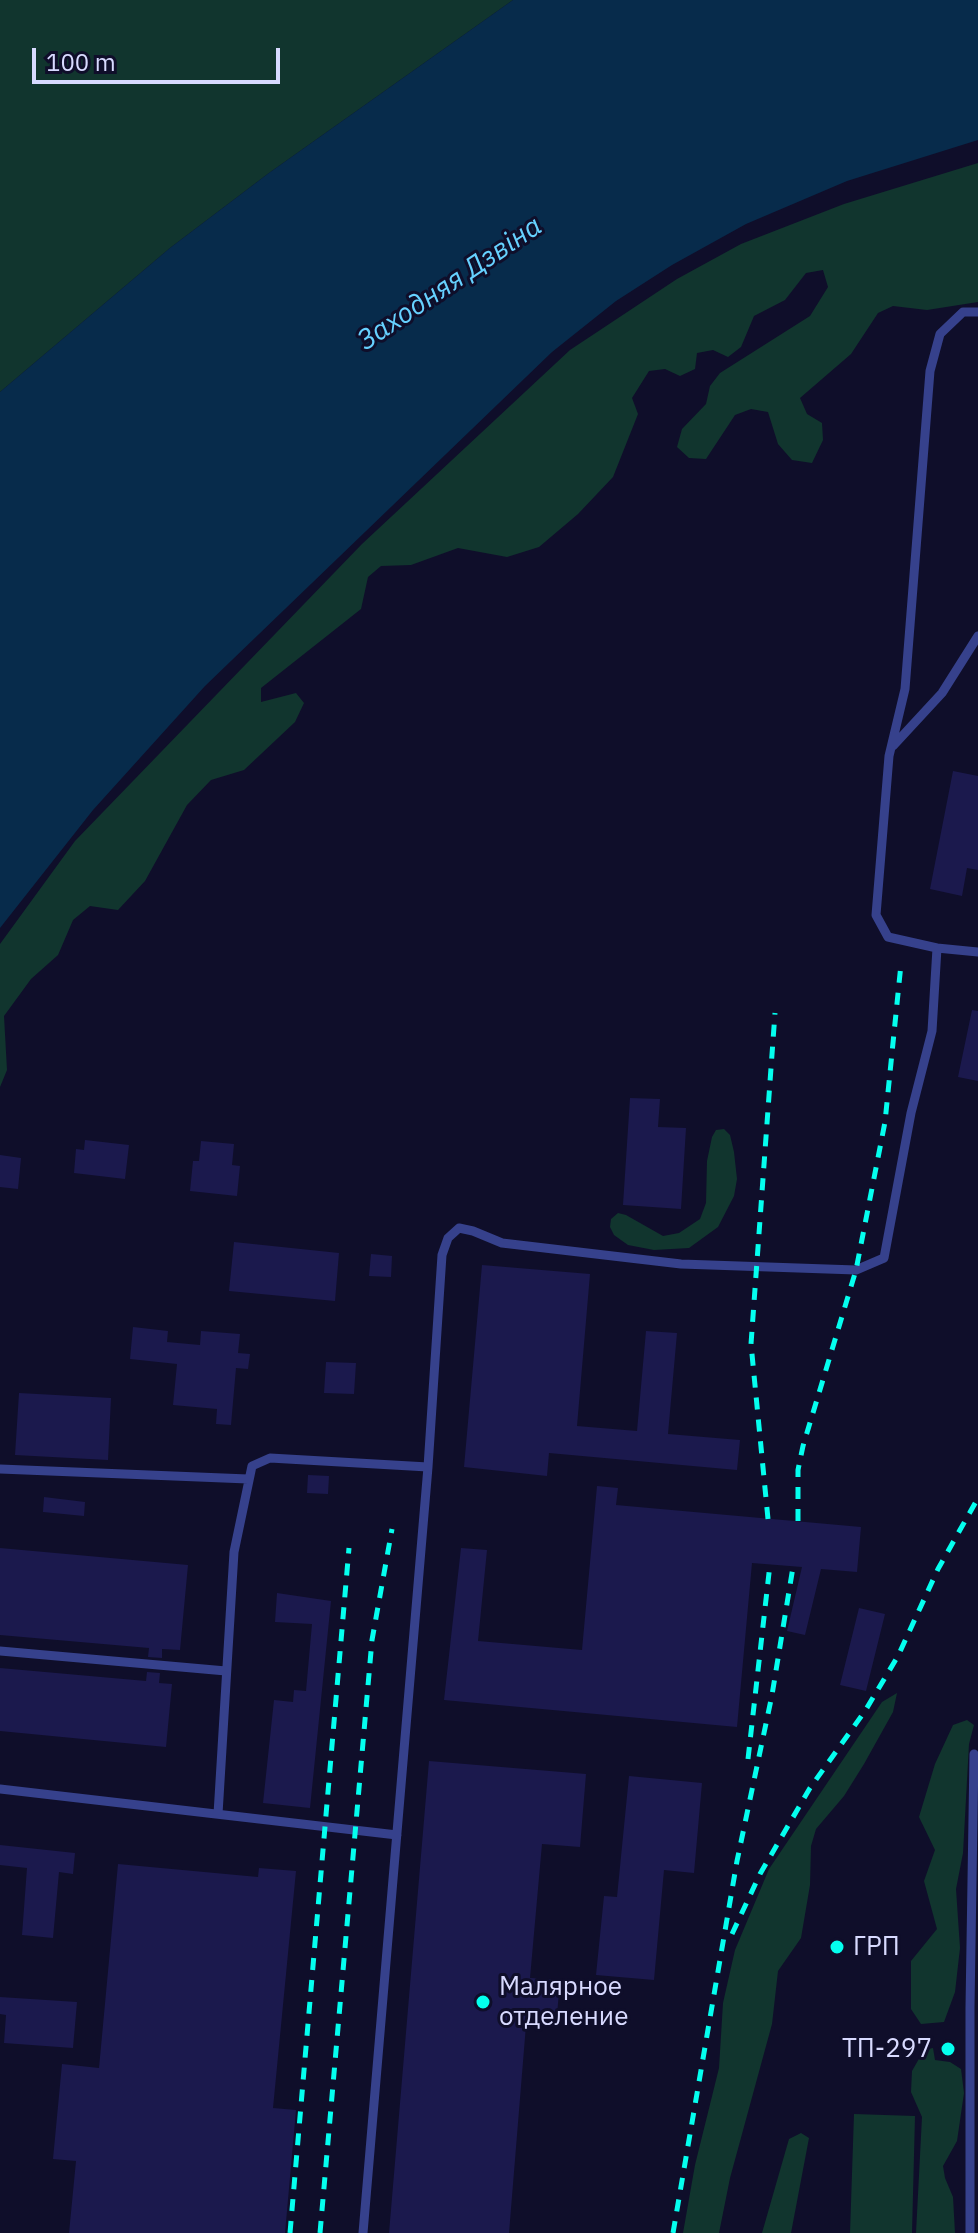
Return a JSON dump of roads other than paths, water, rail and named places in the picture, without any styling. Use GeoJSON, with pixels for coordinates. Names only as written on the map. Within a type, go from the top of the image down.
{"type":"FeatureCollection","features":[{"type":"Feature","properties":{"kind":"lane"},"geometry":{"type":"LineString","coordinates":[[978,312],[963,312],[940,334],[930,371],[905,689],[891,748],[876,915],[888,937],[937,948],[978,952]]}},
{"type":"Feature","properties":{"kind":"lane"},"geometry":{"type":"LineString","coordinates":[[891,748],[942,693],[978,636]]}},
{"type":"Feature","properties":{"kind":"lane"},"geometry":{"type":"LineString","coordinates":[[363,2233],[428,1467],[442,1255],[448,1238],[459,1228],[502,1243],[681,1264],[856,1270],[884,1258],[911,1113],[932,1031],[937,948]]}},
{"type":"Feature","properties":{"kind":"lane"},"geometry":{"type":"LineString","coordinates":[[218,1814],[234,1552],[252,1466],[270,1458],[428,1467]]}},
{"type":"Feature","properties":{"kind":"lane"},"geometry":{"type":"LineString","coordinates":[[0,1469],[248,1479]]}},
{"type":"Feature","properties":{"kind":"lane"},"geometry":{"type":"LineString","coordinates":[[0,1651],[226,1671]]}},
{"type":"Feature","properties":{"kind":"lane"},"geometry":{"type":"LineString","coordinates":[[970,2233],[974,1754]]}},
{"type":"Feature","properties":{"kind":"lane"},"geometry":{"type":"LineString","coordinates":[[0,1789],[397,1835]]}},
{"type":"Feature","properties":{"kind":"water","name":"Заходняя Дзвіна"},"geometry":{"type":"Polygon","coordinates":[[[513,0],[978,0],[978,140],[847,181],[746,224],[672,265],[616,301],[552,352],[205,686],[93,810],[0,928],[0,392],[170,248],[269,173],[513,0]]]}},
{"type":"Feature","properties":{"kind":"railway"},"geometry":{"type":"LineString","coordinates":[[798,1521],[798,1470],[803,1446],[856,1270],[885,1122],[901,964]]}},
{"type":"Feature","properties":{"kind":"railway"},"geometry":{"type":"LineString","coordinates":[[768,1519],[751,1344],[775,1013]]}},
{"type":"Feature","properties":{"kind":"railway"},"geometry":{"type":"LineString","coordinates":[[732,1934],[760,1874],[810,1788],[865,1711],[898,1656],[938,1569],[978,1498]]}},
{"type":"Feature","properties":{"kind":"railway"},"geometry":{"type":"LineString","coordinates":[[320,2233],[372,1640],[392,1529]]}},
{"type":"Feature","properties":{"kind":"railway"},"geometry":{"type":"LineString","coordinates":[[290,2233],[349,1548]]}},
{"type":"Feature","properties":{"kind":"railway"},"geometry":{"type":"LineString","coordinates":[[748,1759],[770,1564]]}},
{"type":"Feature","properties":{"kind":"railway"},"geometry":{"type":"LineString","coordinates":[[673,2233],[737,1861],[772,1695],[793,1567]]}},
{"type":"Feature","properties":{"kind":"place","name":"ГРП"},"geometry":{"type":"Point","coordinates":[837,1947]}},
{"type":"Feature","properties":{"kind":"place","name":"Малярное отделение"},"geometry":{"type":"Point","coordinates":[483,2002]}},
{"type":"Feature","properties":{"kind":"place","name":"ТП-297"},"geometry":{"type":"Point","coordinates":[948,2049]}}]}
